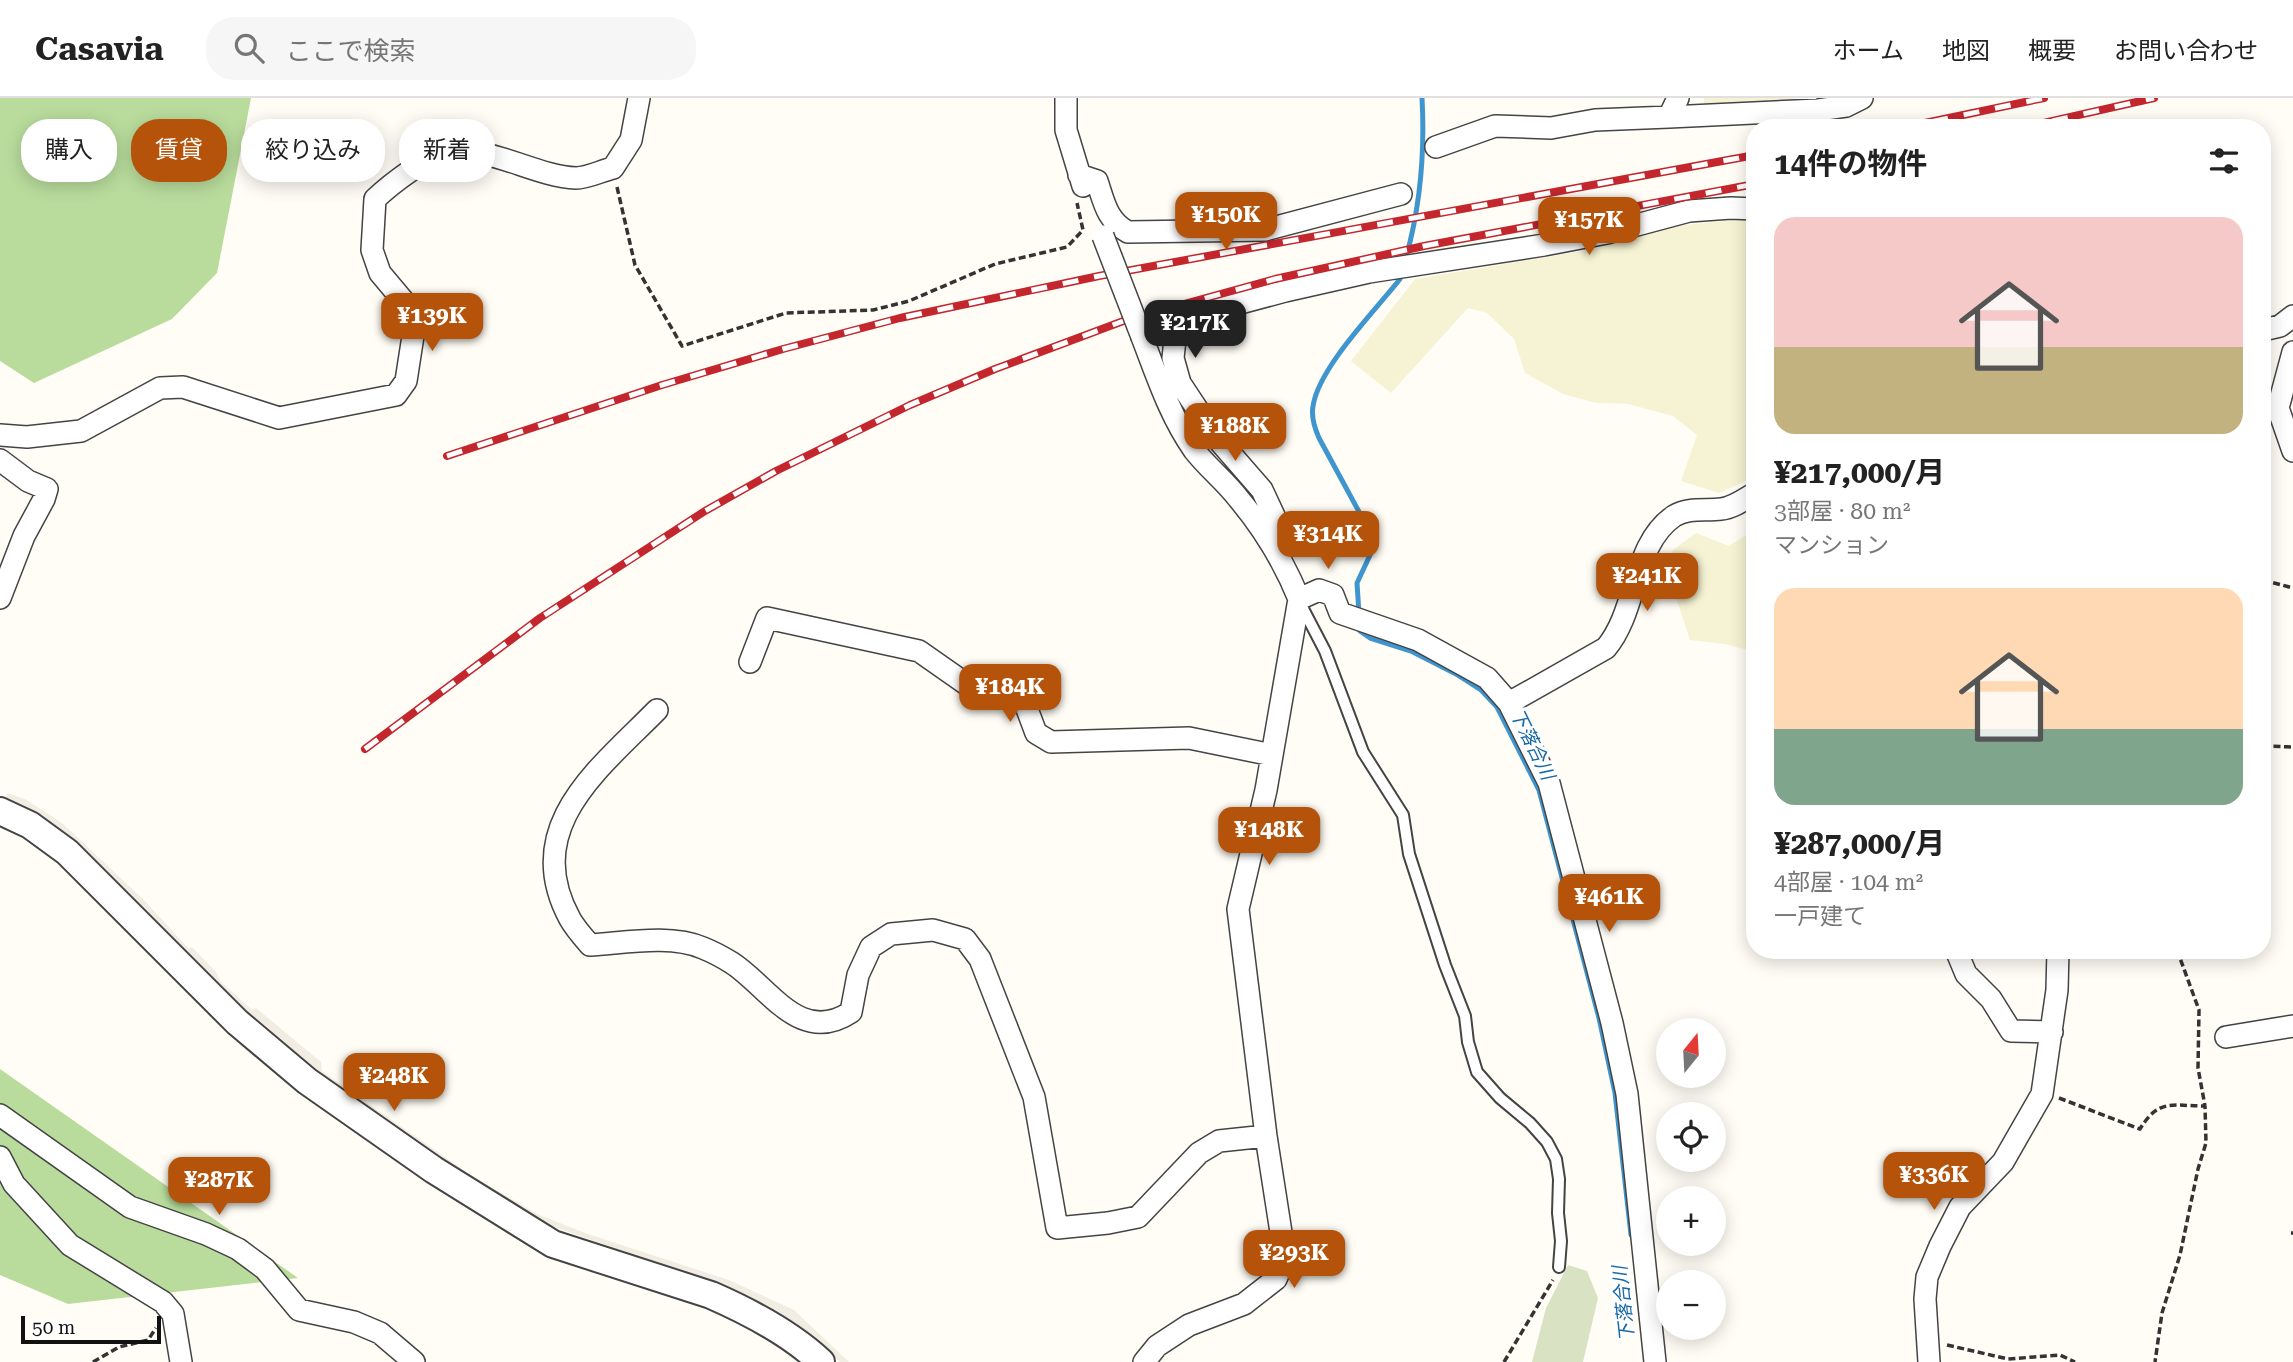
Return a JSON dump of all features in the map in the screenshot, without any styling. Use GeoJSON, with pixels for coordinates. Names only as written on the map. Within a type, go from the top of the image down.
{"type":"FeatureCollection","features":[{"type":"Feature","properties":{"kind":"street"},"geometry":{"type":"LineString","coordinates":[[0,435],[27,438],[81,431],[160,388],[183,387],[279,418],[396,395],[405,381],[414,337],[406,304],[380,273],[372,250],[375,199],[396,180],[445,153],[468,151],[551,174],[579,178],[613,168],[631,140],[639,98]]}},
{"type":"Feature","properties":{"kind":"street"},"geometry":{"type":"LineString","coordinates":[[1066,98],[1066,131],[1079,175],[1176,421],[1196,452],[1239,498],[1277,550],[1298,599],[1266,790],[1238,909],[1266,1136],[1285,1258],[1276,1279],[1244,1304],[1189,1325],[1157,1346],[1144,1362]]}},
{"type":"Feature","properties":{"kind":"street"},"geometry":{"type":"LineString","coordinates":[[1436,146],[1495,126],[1551,128],[1673,108],[1818,110],[1846,106],[1862,98]]}},
{"type":"Feature","properties":{"kind":"street"},"geometry":{"type":"LineString","coordinates":[[1079,175],[1097,181],[1109,218],[1128,232],[1265,230],[1401,194]]}},
{"type":"Feature","properties":{"kind":"street"},"geometry":{"type":"LineString","coordinates":[[1277,550],[1279,541],[1276,520],[1262,490],[1215,436],[1180,383],[1173,358],[1176,330],[1192,316],[1285,291],[1392,267],[1544,245],[1607,233],[1689,211],[1746,209]]}},
{"type":"Feature","properties":{"kind":"street"},"geometry":{"type":"LineString","coordinates":[[2271,328],[2280,326],[2293,317]]}},
{"type":"Feature","properties":{"kind":"street"},"geometry":{"type":"LineString","coordinates":[[2293,352],[2278,408],[2293,451]]}},
{"type":"Feature","properties":{"kind":"street"},"geometry":{"type":"LineString","coordinates":[[0,460],[28,481],[47,489],[24,536],[0,598]]}},
{"type":"Feature","properties":{"kind":"street"},"geometry":{"type":"LineString","coordinates":[[1509,703],[1606,648],[1618,634],[1647,552],[1659,530],[1676,515],[1693,509],[1724,509],[1746,498]]}},
{"type":"Feature","properties":{"kind":"street"},"geometry":{"type":"LineString","coordinates":[[1298,599],[1319,590],[1326,592],[1333,595],[1340,613],[1418,640],[1487,678],[1509,703],[1549,783],[1612,1023],[1627,1094],[1655,1362]]}},
{"type":"Feature","properties":{"kind":"street"},"geometry":{"type":"LineString","coordinates":[[750,662],[767,618],[919,651],[969,686],[1008,693],[1024,701],[1036,733],[1051,742],[1189,738],[1272,755]]}},
{"type":"Feature","properties":{"kind":"street"},"geometry":{"type":"LineString","coordinates":[[657,710],[570,803],[557,833],[554,862],[559,892],[570,920],[590,945],[670,942],[701,947],[733,964],[779,1005],[811,1022],[838,1021],[851,1012],[859,975],[871,947],[891,934],[933,930],[965,939],[980,959],[1034,1097],[1057,1228],[1138,1217],[1199,1153],[1219,1141],[1266,1136]]}},
{"type":"Feature","properties":{"kind":"street"},"geometry":{"type":"LineString","coordinates":[[0,811],[30,825],[68,852],[237,1022],[307,1081],[434,1170],[554,1244],[711,1295],[775,1328],[821,1362]]}},
{"type":"Feature","properties":{"kind":"street"},"geometry":{"type":"LineString","coordinates":[[1960,959],[1966,974],[1991,999],[2011,1031],[2052,1032]]}},
{"type":"Feature","properties":{"kind":"street"},"geometry":{"type":"LineString","coordinates":[[1928,1353],[1925,1299],[1927,1277],[1940,1246],[1960,1207],[2003,1162],[2042,1094],[2057,990],[2058,959]]}},
{"type":"Feature","properties":{"kind":"street"},"geometry":{"type":"LineString","coordinates":[[2225,1037],[2293,1026]]}},
{"type":"Feature","properties":{"kind":"street"},"geometry":{"type":"LineString","coordinates":[[0,1115],[130,1207],[206,1234],[238,1249],[265,1269],[299,1310],[354,1322],[380,1333],[414,1362]]}},
{"type":"Feature","properties":{"kind":"street"},"geometry":{"type":"LineString","coordinates":[[0,1157],[14,1184],[69,1245],[163,1302],[173,1318],[181,1362]]}},
{"type":"Feature","properties":{"kind":"lane"},"geometry":{"type":"LineString","coordinates":[[1298,599],[1325,651],[1363,752],[1403,815],[1409,854],[1445,965],[1465,1016],[1468,1042],[1477,1072],[1500,1098],[1530,1123],[1547,1142],[1556,1159],[1561,1241],[1559,1267]]}},
{"type":"Feature","properties":{"kind":"path"},"geometry":{"type":"LineString","coordinates":[[613,168],[635,265],[682,346],[786,313],[873,310],[909,301],[995,264],[1067,247],[1083,230],[1074,190],[1079,175]]}},
{"type":"Feature","properties":{"kind":"path"},"geometry":{"type":"LineString","coordinates":[[2271,582],[2293,588]]}},
{"type":"Feature","properties":{"kind":"path"},"geometry":{"type":"LineString","coordinates":[[2271,746],[2293,747]]}},
{"type":"Feature","properties":{"kind":"path"},"geometry":{"type":"LineString","coordinates":[[2155,1362],[2162,1313],[2180,1255],[2206,1143],[2205,1106],[2198,1068],[2199,1010],[2180,959]]}},
{"type":"Feature","properties":{"kind":"path"},"geometry":{"type":"LineString","coordinates":[[2042,1094],[2067,1099],[2140,1129],[2150,1114],[2162,1105],[2205,1106]]}},
{"type":"Feature","properties":{"kind":"path"},"geometry":{"type":"LineString","coordinates":[[1504,1362],[1534,1309],[1549,1289],[1559,1267]]}},
{"type":"Feature","properties":{"kind":"path"},"geometry":{"type":"LineString","coordinates":[[93,1362],[119,1347],[148,1340],[173,1318]]}},
{"type":"Feature","properties":{"kind":"path"},"geometry":{"type":"LineString","coordinates":[[1928,1353],[1946,1345],[2008,1359],[2060,1355],[2074,1362]]}},
{"type":"Feature","properties":{"kind":"shaded area"},"geometry":{"type":"Polygon","coordinates":[[[1704,98],[1793,98],[1794,102],[1711,109],[1704,104],[1704,98]]]}},
{"type":"Feature","properties":{"kind":"shaded area"},"geometry":{"type":"Polygon","coordinates":[[[1746,219],[1746,481],[1719,493],[1681,481],[1697,435],[1673,416],[1628,404],[1596,403],[1563,394],[1525,373],[1514,339],[1487,313],[1468,308],[1391,393],[1351,361],[1415,279],[1595,249],[1664,227],[1746,219]]]}},
{"type":"Feature","properties":{"kind":"shaded area"},"geometry":{"type":"Polygon","coordinates":[[[1696,533],[1729,546],[1746,535],[1746,650],[1690,640],[1677,600],[1665,575],[1673,550],[1696,533]]]}},
{"type":"Feature","properties":{"kind":"shaded area"},"geometry":{"type":"Polygon","coordinates":[[[7,793],[25,799],[62,823],[144,900],[189,949],[192,947],[216,972],[221,982],[252,1010],[256,1008],[321,1062],[322,1071],[469,1174],[539,1215],[588,1234],[729,1280],[794,1310],[849,1362],[840,1362],[826,1350],[721,1286],[552,1226],[487,1193],[316,1076],[315,1068],[257,1021],[243,1014],[114,881],[61,831],[21,805],[5,799],[7,793]]]}},
{"type":"Feature","properties":{"kind":"green space"},"geometry":{"type":"Polygon","coordinates":[[[0,98],[251,98],[247,119],[241,119],[241,149],[217,273],[172,319],[34,383],[0,361],[0,98]]]}},
{"type":"Feature","properties":{"kind":"green space"},"geometry":{"type":"Polygon","coordinates":[[[0,1069],[298,1278],[68,1304],[0,1275],[0,1069]]]}},
{"type":"Feature","properties":{"kind":"green space"},"geometry":{"type":"Polygon","coordinates":[[[1568,1265],[1587,1271],[1598,1298],[1583,1362],[1532,1362],[1546,1308],[1568,1265]]]}},
{"type":"Feature","properties":{"kind":"waterway"},"geometry":{"type":"LineString","coordinates":[[1405,261],[1420,181],[1422,98]]}},
{"type":"Feature","properties":{"kind":"waterway","name":"下落合川"},"geometry":{"type":"LineString","coordinates":[[1359,614],[1357,583],[1371,553],[1370,532],[1319,438],[1313,419],[1313,406],[1317,391],[1337,357],[1400,279],[1401,274]]}},
{"type":"Feature","properties":{"kind":"waterway","name":"下落合川"},"geometry":{"type":"LineString","coordinates":[[1360,627],[1360,631],[1370,638],[1411,651],[1481,690],[1497,707],[1539,790],[1599,1018],[1615,1093],[1631,1235]]}},
{"type":"Feature","properties":{"kind":"railway"},"geometry":{"type":"LineString","coordinates":[[1944,119],[2044,98]]}},
{"type":"Feature","properties":{"kind":"railway"},"geometry":{"type":"LineString","coordinates":[[2061,119],[2154,98]]}},
{"type":"Feature","properties":{"kind":"railway"},"geometry":{"type":"LineString","coordinates":[[447,456],[662,385],[900,318],[1099,276],[1746,157]]}},
{"type":"Feature","properties":{"kind":"railway"},"geometry":{"type":"LineString","coordinates":[[365,749],[540,618],[705,511],[776,471],[910,405],[995,369],[1126,320],[1275,279],[1424,246],[1746,186]]}}]}
